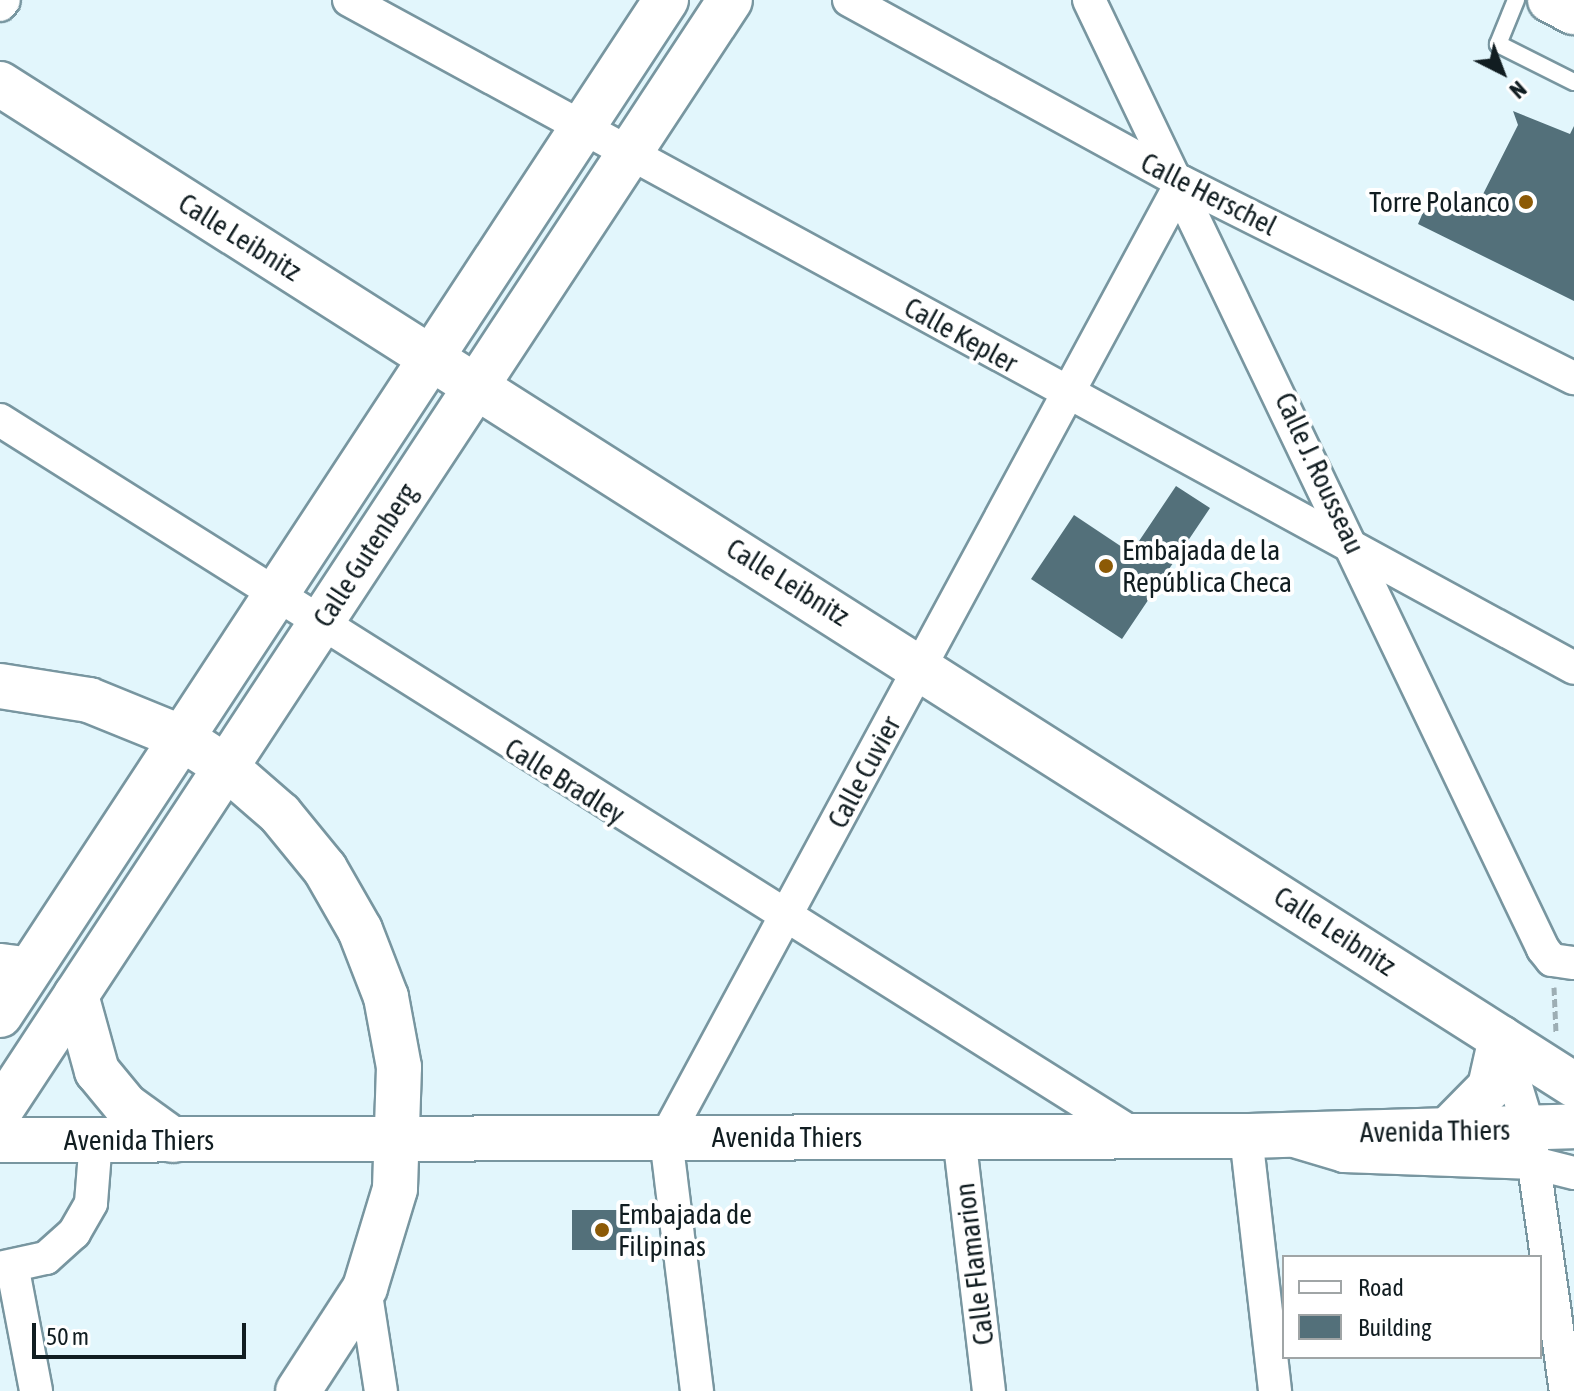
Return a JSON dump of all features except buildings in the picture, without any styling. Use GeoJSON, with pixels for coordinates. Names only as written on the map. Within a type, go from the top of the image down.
{"type":"FeatureCollection","features":[{"type":"Feature","properties":{"kind":"street"},"geometry":{"type":"LineString","coordinates":[[0,5],[4,0]]}},
{"type":"Feature","properties":{"kind":"street","name":"Calle Kepler"},"geometry":{"type":"LineString","coordinates":[[349,0],[1360,556],[1574,668]]}},
{"type":"Feature","properties":{"kind":"street","name":"Calle Gutenberg"},"geometry":{"type":"LineString","coordinates":[[0,1015],[17,962],[180,737],[427,355],[666,0]]}},
{"type":"Feature","properties":{"kind":"street","name":"Calle Gutenberg"},"geometry":{"type":"LineString","coordinates":[[0,1111],[730,0]]}},
{"type":"Feature","properties":{"kind":"street","name":"Calle Herschel"},"geometry":{"type":"LineString","coordinates":[[849,0],[1182,182],[1574,378]]}},
{"type":"Feature","properties":{"kind":"street","name":"Calle J. Rousseau"},"geometry":{"type":"LineString","coordinates":[[1089,0],[1182,182],[1556,957]]}},
{"type":"Feature","properties":{"kind":"street"},"geometry":{"type":"LineString","coordinates":[[1550,0],[1574,12]]}},
{"type":"Feature","properties":{"kind":"street","name":"Calle Leibnitz"},"geometry":{"type":"LineString","coordinates":[[0,84],[921,666],[1566,1080]]}},
{"type":"Feature","properties":{"kind":"street","name":"Calle Cuvier"},"geometry":{"type":"LineString","coordinates":[[666,1137],[1182,182]]}},
{"type":"Feature","properties":{"kind":"street","name":"Calle Bradley"},"geometry":{"type":"LineString","coordinates":[[0,420],[784,920],[1135,1135]]}},
{"type":"Feature","properties":{"kind":"street"},"geometry":{"type":"LineString","coordinates":[[0,686],[89,700],[180,737],[226,767],[307,847],[360,930],[386,997],[399,1067],[401,1139],[395,1189],[365,1288],[298,1391]]}},
{"type":"Feature","properties":{"kind":"street"},"geometry":{"type":"LineString","coordinates":[[76,995],[97,1071],[126,1106],[173,1140]]}},
{"type":"Feature","properties":{"kind":"street"},"geometry":{"type":"LineString","coordinates":[[1445,1133],[1490,1087],[1501,1038]]}},
{"type":"Feature","properties":{"kind":"street"},"geometry":{"type":"LineString","coordinates":[[1501,1038],[1531,1146],[1566,1391]]}},
{"type":"Feature","properties":{"kind":"street","name":"Avenida Thiers"},"geometry":{"type":"LineString","coordinates":[[0,1140],[1445,1133],[1531,1146],[1574,1126]]}},
{"type":"Feature","properties":{"kind":"street"},"geometry":{"type":"LineString","coordinates":[[1275,1391],[1257,1135],[1344,1156],[1531,1146],[1574,1173]]}},
{"type":"Feature","properties":{"kind":"street","name":"Calle Flamarion"},"geometry":{"type":"LineString","coordinates":[[959,1136],[989,1391]]}},
{"type":"Feature","properties":{"kind":"street"},"geometry":{"type":"LineString","coordinates":[[666,1137],[697,1391]]}},
{"type":"Feature","properties":{"kind":"street"},"geometry":{"type":"LineString","coordinates":[[36,1391],[6,1269],[46,1258],[74,1233],[91,1203],[96,1140]]}},
{"type":"Feature","properties":{"kind":"street"},"geometry":{"type":"LineString","coordinates":[[365,1288],[381,1391]]}},
{"type":"Feature","properties":{"kind":"lane"},"geometry":{"type":"LineString","coordinates":[[1516,0],[1498,44],[1574,82]]}},
{"type":"Feature","properties":{"kind":"path"},"geometry":{"type":"LineString","coordinates":[[1556,957],[1566,1080]]}},
{"type":"Feature","properties":{"kind":"place","name":"Torre Polanco"},"geometry":{"type":"Point","coordinates":[1526,202]}},
{"type":"Feature","properties":{"kind":"place","name":"Embajada de la República Checa"},"geometry":{"type":"Point","coordinates":[1106,566]}},
{"type":"Feature","properties":{"kind":"place","name":"Embajada de Filipinas"},"geometry":{"type":"Point","coordinates":[602,1230]}}]}
